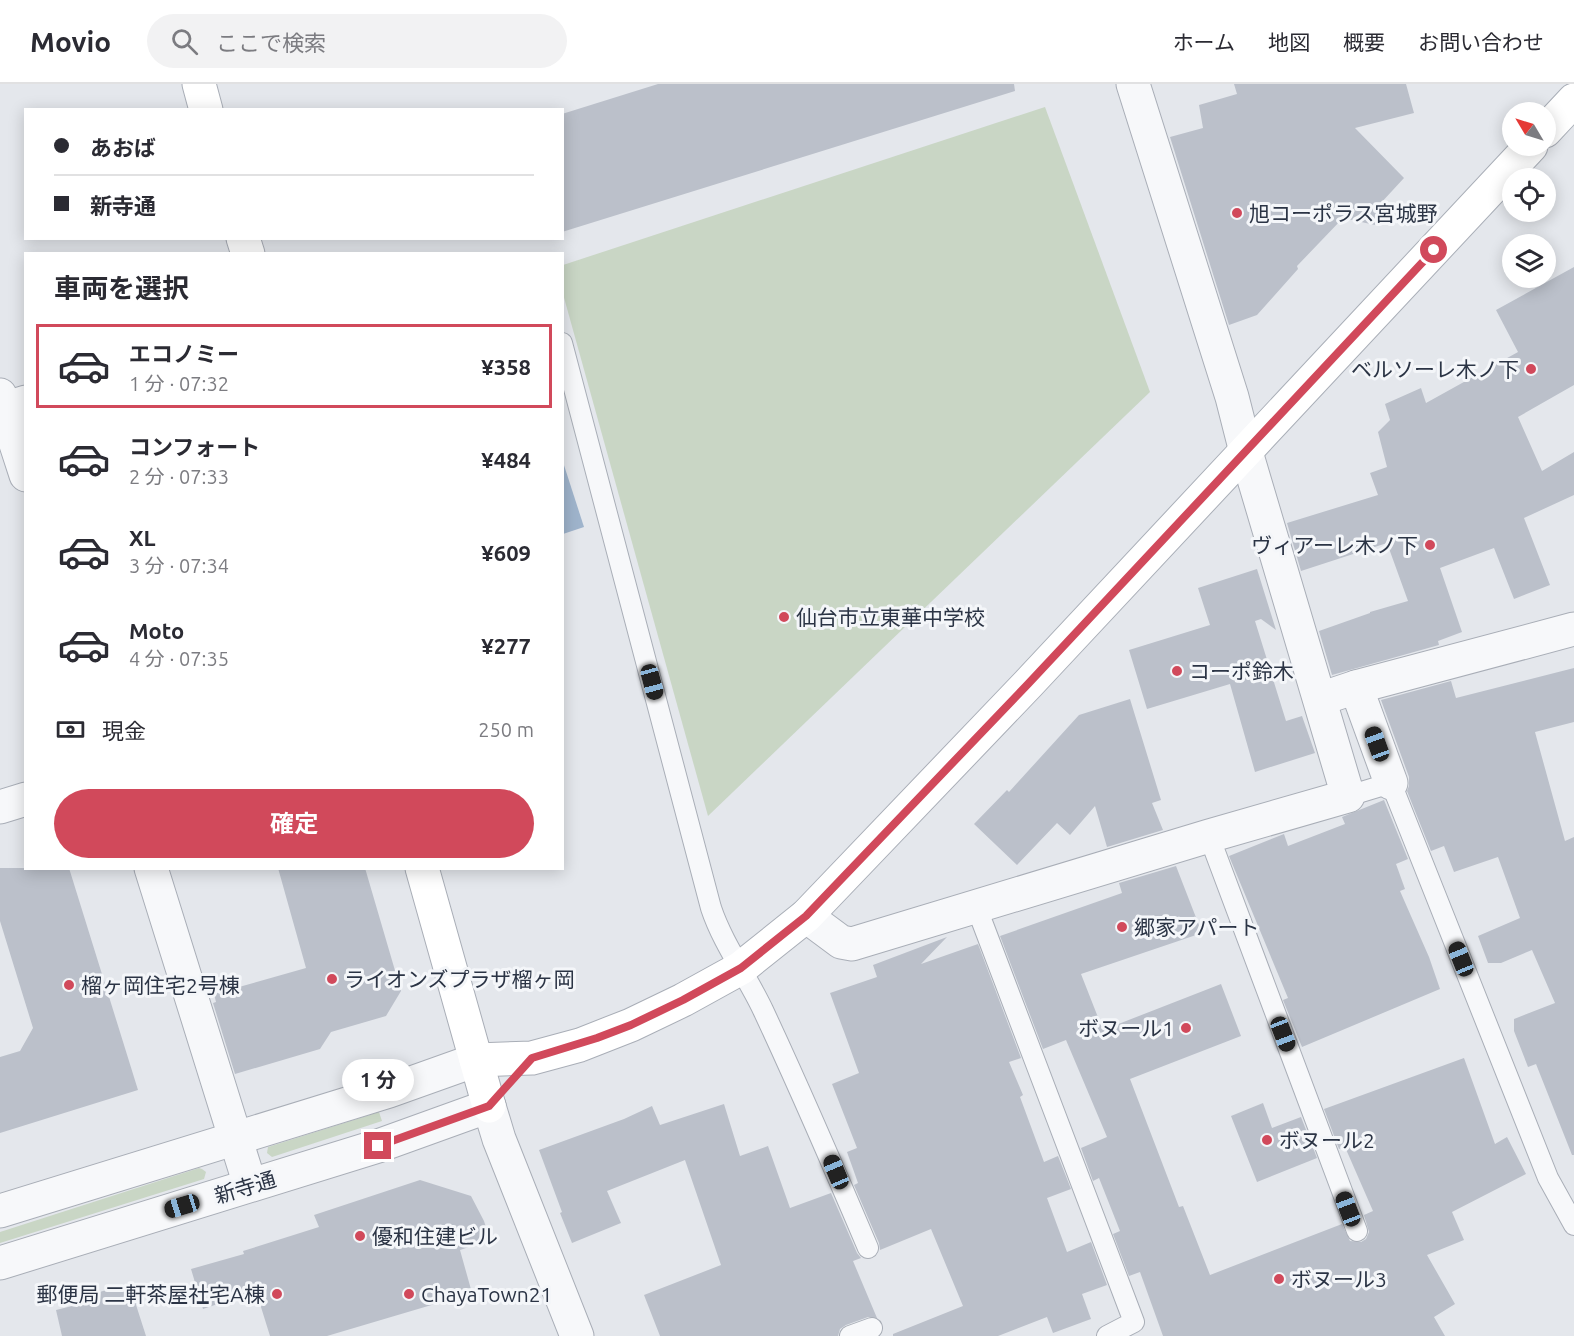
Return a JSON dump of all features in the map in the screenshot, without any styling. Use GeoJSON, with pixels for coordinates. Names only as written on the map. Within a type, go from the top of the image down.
{"type":"FeatureCollection","features":[{"type":"Feature","properties":{"kind":"main road"},"geometry":{"type":"LineString","coordinates":[[199,84],[205,108]]}},
{"type":"Feature","properties":{"kind":"main road"},"geometry":{"type":"LineString","coordinates":[[1556,119],[1574,100]]}},
{"type":"Feature","properties":{"kind":"main road"},"geometry":{"type":"LineString","coordinates":[[476,1060],[532,1058],[580,1045],[631,1025],[741,968],[806,916],[1246,452],[1522,156]]}},
{"type":"Feature","properties":{"kind":"main road"},"geometry":{"type":"LineString","coordinates":[[423,870],[489,1106]]}},
{"type":"Feature","properties":{"kind":"main road"},"geometry":{"type":"LineString","coordinates":[[489,1106],[532,1058]]}},
{"type":"Feature","properties":{"kind":"street"},"geometry":{"type":"LineString","coordinates":[[806,916],[841,942],[852,944],[1348,796],[1246,452],[1231,391],[1133,84]]}},
{"type":"Feature","properties":{"kind":"street"},"geometry":{"type":"LineString","coordinates":[[7,404],[24,468]]}},
{"type":"Feature","properties":{"kind":"street"},"geometry":{"type":"LineString","coordinates":[[1320,699],[1356,687],[1574,629]]}},
{"type":"Feature","properties":{"kind":"street"},"geometry":{"type":"LineString","coordinates":[[1356,687],[1391,783]]}},
{"type":"Feature","properties":{"kind":"street"},"geometry":{"type":"LineString","coordinates":[[0,807],[24,801]]}},
{"type":"Feature","properties":{"kind":"street"},"geometry":{"type":"LineString","coordinates":[[152,870],[250,1185]]}},
{"type":"Feature","properties":{"kind":"street"},"geometry":{"type":"LineString","coordinates":[[0,1211],[388,1090],[476,1060]]}},
{"type":"Feature","properties":{"kind":"street"},"geometry":{"type":"LineString","coordinates":[[489,1106],[499,1139],[577,1336]]}},
{"type":"Feature","properties":{"kind":"street","name":"新寺通"},"geometry":{"type":"LineString","coordinates":[[0,1263],[378,1146],[489,1106]]}},
{"type":"Feature","properties":{"kind":"lane"},"geometry":{"type":"LineString","coordinates":[[564,351],[711,908],[717,925],[762,1006],[812,1114],[868,1248]]}},
{"type":"Feature","properties":{"kind":"lane"},"geometry":{"type":"LineString","coordinates":[[1348,796],[1391,783],[1548,1178],[1574,1225]]}},
{"type":"Feature","properties":{"kind":"lane"},"geometry":{"type":"LineString","coordinates":[[1209,836],[1357,1231]]}},
{"type":"Feature","properties":{"kind":"lane"},"geometry":{"type":"LineString","coordinates":[[976,906],[1134,1322],[1107,1336]]}},
{"type":"Feature","properties":{"kind":"lane"},"geometry":{"type":"LineString","coordinates":[[850,1336],[872,1328]]}},
{"type":"Feature","properties":{"kind":"green space"},"geometry":{"type":"Polygon","coordinates":[[[1045,107],[1150,392],[708,816],[564,298],[564,265],[1045,107]]]}},
{"type":"Feature","properties":{"kind":"green space"},"geometry":{"type":"Polygon","coordinates":[[[379,1112],[382,1121],[272,1157],[267,1153],[268,1147],[379,1112]]]}},
{"type":"Feature","properties":{"kind":"green space"},"geometry":{"type":"Polygon","coordinates":[[[199,1168],[206,1172],[204,1179],[0,1243],[0,1232],[199,1168]]]}},
{"type":"Feature","properties":{"kind":"water"},"geometry":{"type":"Polygon","coordinates":[[[564,465],[584,527],[564,534],[564,465]]]}},
{"type":"Feature","properties":{"kind":"building"},"geometry":{"type":"Polygon","coordinates":[[[658,84],[1014,84],[1015,91],[564,231],[564,113],[658,84]]]}},
{"type":"Feature","properties":{"kind":"building"},"geometry":{"type":"Polygon","coordinates":[[[1234,84],[1406,84],[1414,113],[1355,128],[1404,178],[1380,204],[1375,225],[1343,218],[1297,266],[1298,269],[1257,315],[1229,325],[1170,137],[1203,128],[1199,105],[1237,94],[1234,84]]]}},
{"type":"Feature","properties":{"kind":"building"},"geometry":{"type":"Polygon","coordinates":[[[1574,267],[1574,385],[1518,417],[1542,471],[1574,452],[1574,495],[1524,518],[1550,585],[1514,599],[1494,548],[1440,568],[1462,632],[1438,641],[1439,645],[1332,675],[1319,631],[1408,601],[1387,543],[1301,571],[1287,523],[1378,495],[1370,473],[1387,467],[1378,432],[1390,420],[1385,404],[1421,388],[1426,403],[1518,352],[1496,310],[1536,288],[1556,288],[1556,277],[1574,267]]]}},
{"type":"Feature","properties":{"kind":"building"},"geometry":{"type":"Polygon","coordinates":[[[1257,569],[1276,630],[1261,619],[1255,621],[1286,721],[1302,716],[1315,753],[1255,772],[1230,684],[1147,709],[1129,650],[1210,625],[1198,588],[1257,569]]]}},
{"type":"Feature","properties":{"kind":"building"},"geometry":{"type":"Polygon","coordinates":[[[1574,668],[1574,722],[1535,732],[1565,841],[1574,837],[1574,1155],[1572,1155],[1536,1064],[1528,1067],[1514,1031],[1514,1019],[1555,1003],[1532,950],[1501,963],[1488,963],[1478,936],[1520,918],[1498,857],[1454,872],[1444,846],[1431,851],[1407,791],[1409,777],[1381,700],[1451,681],[1456,698],[1574,668]]]}},
{"type":"Feature","properties":{"kind":"building"},"geometry":{"type":"Polygon","coordinates":[[[1130,699],[1161,800],[1152,803],[1163,830],[1107,847],[1095,806],[1070,835],[1057,823],[1017,865],[974,824],[1007,790],[1009,792],[1079,715],[1130,699]]]}},
{"type":"Feature","properties":{"kind":"building"},"geometry":{"type":"Polygon","coordinates":[[[1384,800],[1408,859],[1396,864],[1405,889],[1400,891],[1429,957],[1440,989],[1302,1047],[1283,1000],[1288,998],[1229,856],[1284,834],[1288,846],[1345,824],[1342,817],[1384,800]]]}},
{"type":"Feature","properties":{"kind":"building"},"geometry":{"type":"Polygon","coordinates":[[[1176,866],[1202,933],[1081,974],[1103,1030],[1221,984],[1241,1036],[1130,1079],[1179,1207],[1183,1206],[1210,1275],[1342,1224],[1350,1241],[1361,1242],[1366,1239],[1369,1232],[1364,1215],[1373,1211],[1345,1147],[1339,1149],[1324,1109],[1464,1058],[1495,1144],[1507,1137],[1526,1174],[1452,1212],[1464,1240],[1427,1255],[1455,1304],[1434,1317],[1445,1336],[1163,1336],[1140,1272],[1129,1276],[1113,1234],[1120,1231],[1099,1178],[1093,1181],[1081,1148],[1107,1137],[1066,1040],[1043,1049],[1000,936],[1122,893],[1119,883],[1176,866]]]}},
{"type":"Feature","properties":{"kind":"building","name":"榴ヶ岡住宅2号棟"},"geometry":{"type":"Polygon","coordinates":[[[0,868],[70,870],[138,1090],[0,1133],[0,1057],[20,1051],[33,1028],[0,921],[0,868]]]}},
{"type":"Feature","properties":{"kind":"building","name":"ライオンズプラザ榴ヶ岡"},"geometry":{"type":"Polygon","coordinates":[[[279,870],[366,870],[401,991],[386,1016],[331,1032],[320,1049],[235,1074],[213,1003],[216,1002],[214,994],[306,968],[279,870]]]}},
{"type":"Feature","properties":{"kind":"building"},"geometry":{"type":"Polygon","coordinates":[[[947,937],[921,964],[978,944],[1021,1058],[1009,1062],[1023,1095],[1020,1097],[1044,1162],[1058,1156],[1071,1189],[1047,1198],[1067,1252],[1091,1242],[1107,1285],[1082,1294],[1091,1319],[1053,1333],[1047,1317],[998,1336],[893,1336],[893,1334],[963,1306],[931,1229],[880,1250],[854,1185],[858,1183],[847,1152],[857,1148],[832,1084],[859,1073],[830,993],[877,977],[873,965],[947,937]]]}},
{"type":"Feature","properties":{"kind":"building","name":"ボヌール2"},"geometry":{"type":"Polygon","coordinates":[[[1263,1103],[1272,1128],[1301,1117],[1317,1158],[1257,1182],[1231,1116],[1263,1103]]]}},
{"type":"Feature","properties":{"kind":"building"},"geometry":{"type":"Polygon","coordinates":[[[724,1104],[740,1156],[768,1146],[790,1208],[831,1193],[861,1258],[853,1261],[877,1318],[868,1317],[846,1325],[840,1329],[838,1336],[660,1336],[644,1295],[721,1265],[685,1160],[607,1191],[621,1223],[572,1243],[539,1150],[624,1119],[652,1106],[660,1125],[724,1104]]]}},
{"type":"Feature","properties":{"kind":"building"},"geometry":{"type":"Polygon","coordinates":[[[420,1180],[471,1196],[484,1221],[490,1240],[460,1250],[472,1293],[327,1336],[270,1336],[256,1291],[203,1309],[191,1269],[244,1254],[243,1251],[319,1227],[314,1215],[420,1180]]]}},
{"type":"Feature","properties":{"kind":"building"},"geometry":{"type":"Polygon","coordinates":[[[129,1283],[146,1336],[62,1336],[56,1310],[92,1301],[90,1295],[129,1283]]]}},
{"type":"Feature","properties":{"kind":"place","name":"旭コーポラス宮城野"},"geometry":{"type":"Point","coordinates":[1237,213]}},
{"type":"Feature","properties":{"kind":"place","name":"ベルソーレ木ノ下"},"geometry":{"type":"Point","coordinates":[1531,369]}},
{"type":"Feature","properties":{"kind":"place","name":"ヴィアーレ木ノ下"},"geometry":{"type":"Point","coordinates":[1430,545]}},
{"type":"Feature","properties":{"kind":"place","name":"仙台市立東華中学校"},"geometry":{"type":"Point","coordinates":[784,617]}},
{"type":"Feature","properties":{"kind":"place","name":"コーポ鈴木"},"geometry":{"type":"Point","coordinates":[1177,671]}},
{"type":"Feature","properties":{"kind":"place","name":"郷家アパート"},"geometry":{"type":"Point","coordinates":[1122,927]}},
{"type":"Feature","properties":{"kind":"place","name":"ライオンズプラザ榴ヶ岡"},"geometry":{"type":"Point","coordinates":[332,979]}},
{"type":"Feature","properties":{"kind":"place","name":"榴ヶ岡住宅2号棟"},"geometry":{"type":"Point","coordinates":[69,985]}},
{"type":"Feature","properties":{"kind":"place","name":"ボヌール1"},"geometry":{"type":"Point","coordinates":[1186,1028]}},
{"type":"Feature","properties":{"kind":"place","name":"ボヌール2"},"geometry":{"type":"Point","coordinates":[1267,1140]}},
{"type":"Feature","properties":{"kind":"place","name":"優和住建ビル"},"geometry":{"type":"Point","coordinates":[360,1236]}},
{"type":"Feature","properties":{"kind":"place","name":"ボヌール3"},"geometry":{"type":"Point","coordinates":[1279,1279]}},
{"type":"Feature","properties":{"kind":"place","name":"郵便局 二軒茶屋社宅A棟"},"geometry":{"type":"Point","coordinates":[277,1294]}},
{"type":"Feature","properties":{"kind":"place","name":"ChayaTown21"},"geometry":{"type":"Point","coordinates":[409,1294]}},
{"type":"Feature","properties":{"kind":"route"},"geometry":{"type":"LineString","coordinates":[[378,1146],[489,1106],[532,1058],[580,1045],[631,1025],[683,1000],[741,968],[806,916],[1028,684],[1434,250]]}}]}
